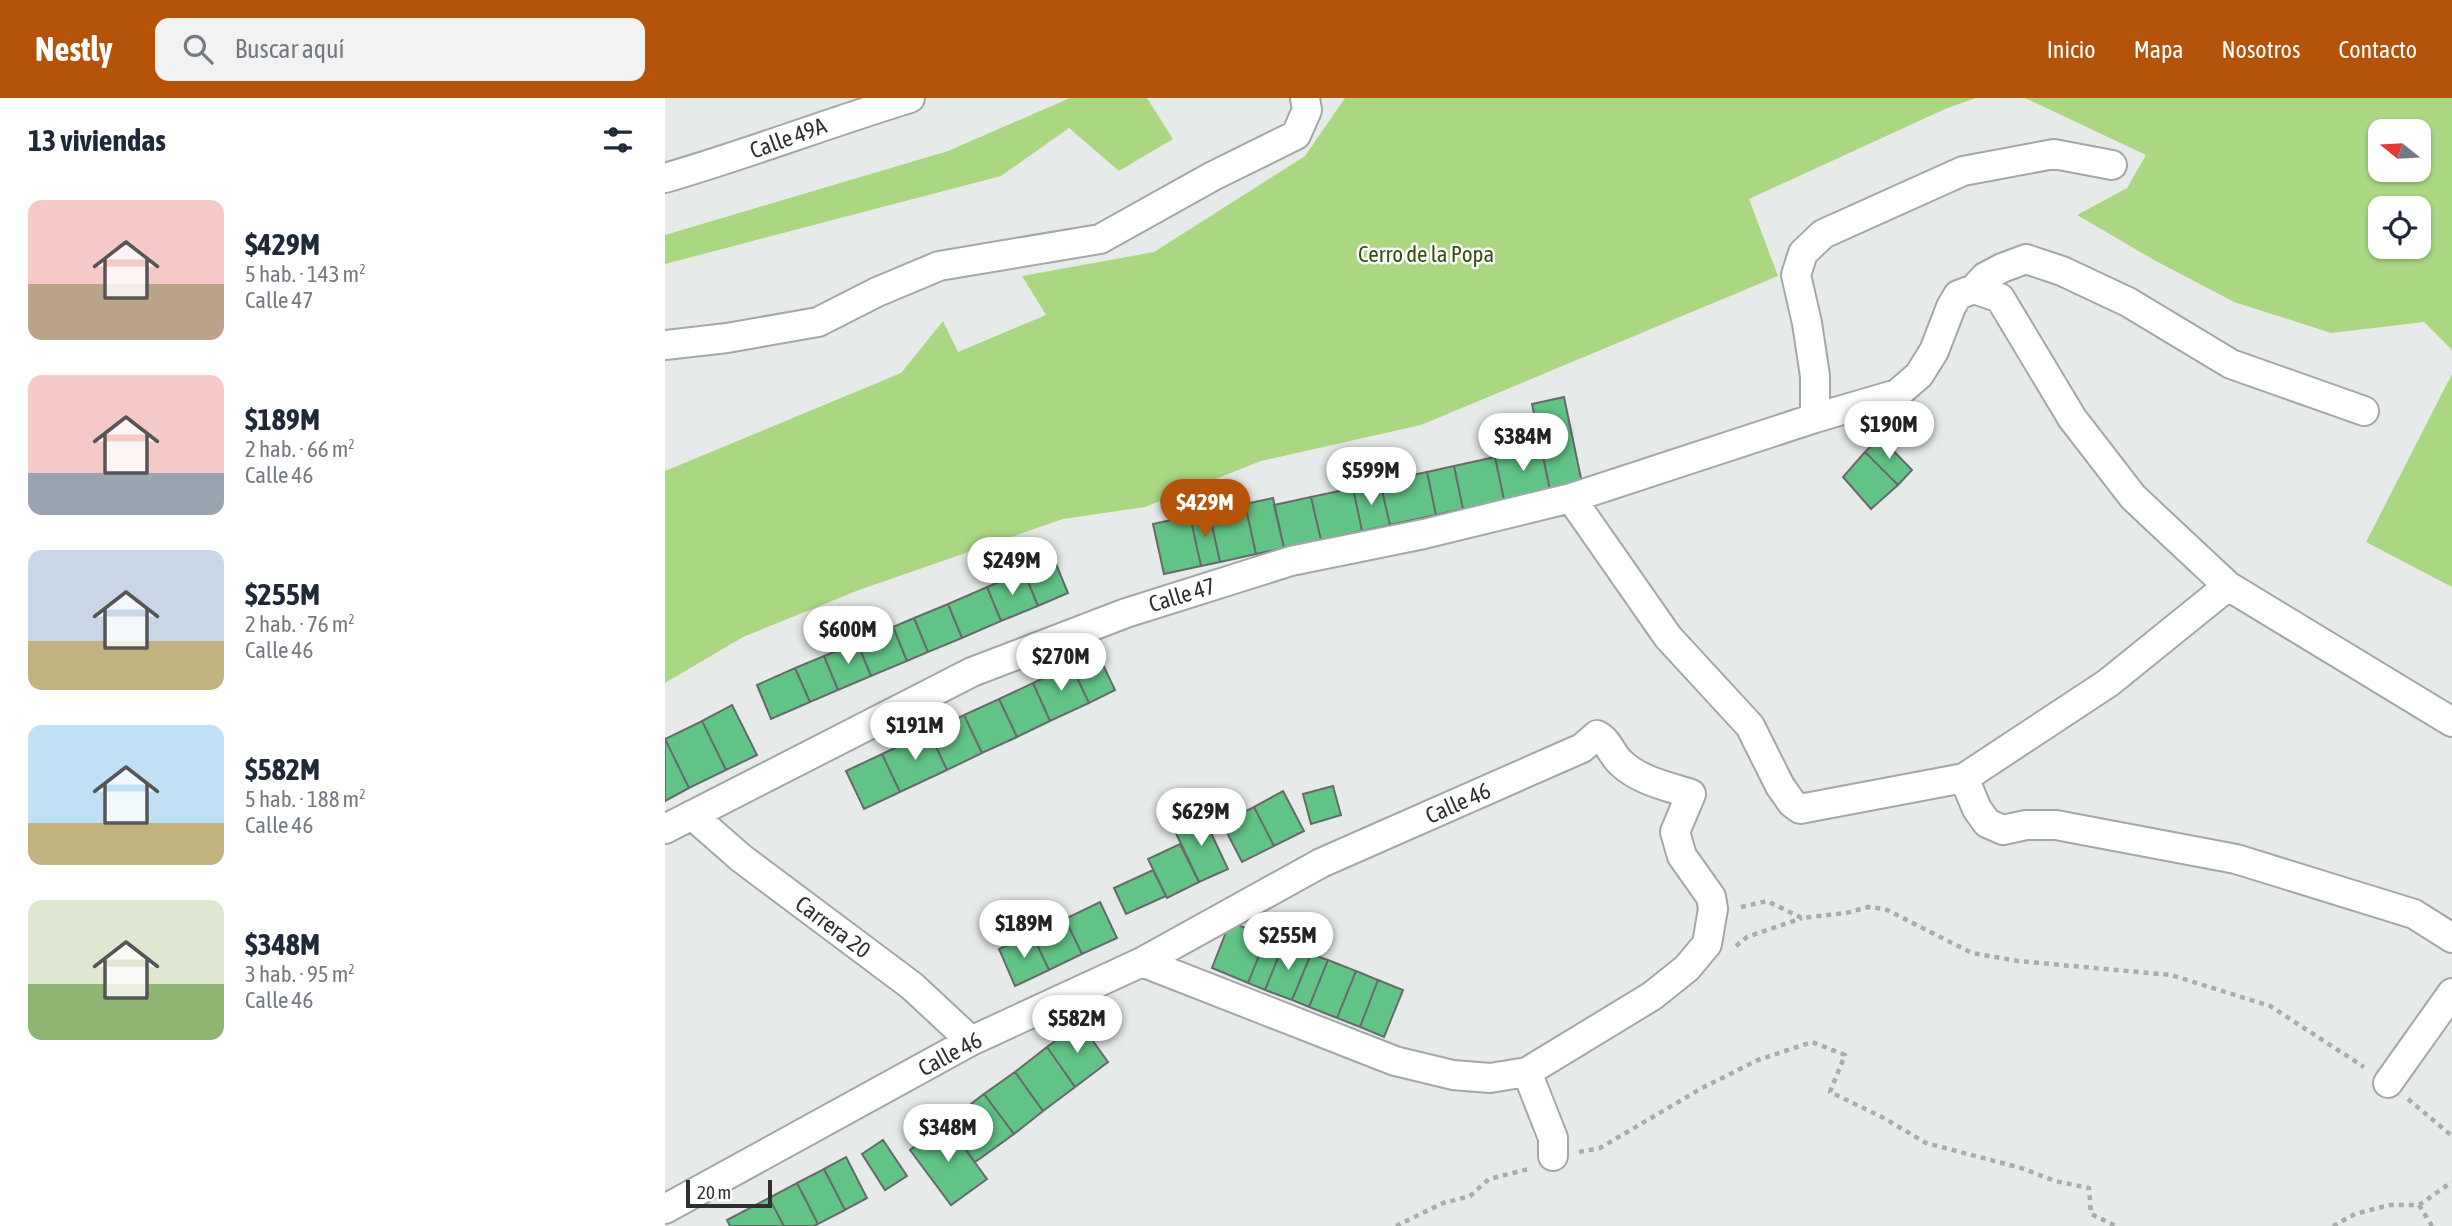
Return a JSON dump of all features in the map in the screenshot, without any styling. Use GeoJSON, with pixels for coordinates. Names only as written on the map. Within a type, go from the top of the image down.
{"type":"FeatureCollection","features":[{"type":"Feature","properties":{"kind":"street","name":"Calle 49A"},"geometry":{"type":"LineString","coordinates":[[665,178],[910,98]]}},
{"type":"Feature","properties":{"kind":"street"},"geometry":{"type":"LineString","coordinates":[[665,345],[727,338],[818,322],[877,292],[939,266],[1100,239],[1213,176],[1296,135],[1307,110],[1305,98]]}},
{"type":"Feature","properties":{"kind":"street"},"geometry":{"type":"LineString","coordinates":[[1815,418],[1815,376],[1807,323],[1795,275],[1803,253],[1823,234],[1963,171],[2054,154],[2112,165]]}},
{"type":"Feature","properties":{"kind":"street","name":"Calle 47"},"geometry":{"type":"LineString","coordinates":[[665,830],[972,672],[1126,613],[1291,561],[1423,534],[1571,498],[1897,394],[1919,375],[1934,351],[1958,295],[1974,289],[1985,277],[2002,268],[2026,259],[2062,271],[2128,302],[2231,364],[2364,411]]}},
{"type":"Feature","properties":{"kind":"street"},"geometry":{"type":"LineString","coordinates":[[1974,289],[2000,298],[2071,418],[2133,497],[2228,586],[2452,722]]}},
{"type":"Feature","properties":{"kind":"street"},"geometry":{"type":"LineString","coordinates":[[1571,498],[1668,637],[1750,726],[1780,786],[1800,809],[1964,778],[2108,683],[2228,586]]}},
{"type":"Feature","properties":{"kind":"street","name":"Calle 46"},"geometry":{"type":"LineString","coordinates":[[665,1209],[971,1041],[1142,962],[1321,863],[1582,748],[1597,735],[1605,739],[1611,751],[1630,770],[1664,786],[1691,794],[1675,832],[1682,856],[1711,897],[1713,909]]}},
{"type":"Feature","properties":{"kind":"street"},"geometry":{"type":"LineString","coordinates":[[1964,778],[1977,809],[1987,823],[2003,830],[2026,825],[2056,825],[2236,859],[2414,914],[2452,937]]}},
{"type":"Feature","properties":{"kind":"street","name":"Carrera 20"},"geometry":{"type":"LineString","coordinates":[[692,816],[741,858],[912,986],[971,1041]]}},
{"type":"Feature","properties":{"kind":"street"},"geometry":{"type":"LineString","coordinates":[[1142,962],[1395,1060],[1453,1075],[1490,1079],[1527,1072],[1651,996],[1687,968],[1707,944],[1713,909]]}},
{"type":"Feature","properties":{"kind":"street"},"geometry":{"type":"LineString","coordinates":[[2388,1083],[2452,993]]}},
{"type":"Feature","properties":{"kind":"street"},"geometry":{"type":"LineString","coordinates":[[1527,1072],[1553,1138],[1553,1156]]}},
{"type":"Feature","properties":{"kind":"path"},"geometry":{"type":"LineString","coordinates":[[1713,909],[1735,908],[1767,901],[1803,918]]}},
{"type":"Feature","properties":{"kind":"path"},"geometry":{"type":"LineString","coordinates":[[1728,952],[1748,937],[1803,918],[1846,913],[1868,907],[1885,909],[1972,953],[2018,961],[2171,975],[2270,1006],[2388,1083],[2452,1136]]}},
{"type":"Feature","properties":{"kind":"path"},"geometry":{"type":"LineString","coordinates":[[1397,1226],[1443,1203],[1470,1196],[1489,1179],[1538,1167],[1553,1156],[1600,1148],[1702,1088],[1758,1060],[1812,1042],[1845,1055],[1830,1092],[1882,1117],[1926,1143],[2021,1168],[2055,1181],[2089,1188],[2091,1214],[2116,1226]]}},
{"type":"Feature","properties":{"kind":"path"},"geometry":{"type":"LineString","coordinates":[[2333,1226],[2355,1214],[2390,1205],[2419,1205],[2452,1182]]}},
{"type":"Feature","properties":{"kind":"path"},"geometry":{"type":"LineString","coordinates":[[2419,1205],[2433,1226]]}},
{"type":"Feature","properties":{"kind":"green space"},"geometry":{"type":"Polygon","coordinates":[[[1070,98],[1147,98],[1173,139],[1119,171],[1069,128],[1001,176],[665,264],[665,235],[948,151],[1070,98]]]}},
{"type":"Feature","properties":{"kind":"green space","name":"Cerro de la Popa"},"geometry":{"type":"Polygon","coordinates":[[[1345,98],[1976,98],[1945,109],[1749,199],[1778,276],[1421,425],[1261,461],[1145,507],[1063,519],[859,590],[743,637],[665,683],[665,471],[901,373],[943,321],[958,352],[1046,315],[1022,276],[1154,252],[1305,156],[1345,98]]]}},
{"type":"Feature","properties":{"kind":"green space"},"geometry":{"type":"Polygon","coordinates":[[[2025,98],[2452,98],[2452,350],[2424,322],[2331,333],[2234,302],[2077,215],[2127,188],[2146,155],[2025,98]]]}},
{"type":"Feature","properties":{"kind":"green space"},"geometry":{"type":"Polygon","coordinates":[[[2452,374],[2452,587],[2366,542],[2452,374]]]}},
{"type":"Feature","properties":{"kind":"building"},"geometry":{"type":"Polygon","coordinates":[[[1564,397],[1582,483],[1550,490],[1532,404],[1564,397]]]}},
{"type":"Feature","properties":{"kind":"building"},"geometry":{"type":"Polygon","coordinates":[[[1880,437],[1912,470],[1898,485],[1865,452],[1880,437]]]}},
{"type":"Feature","properties":{"kind":"building"},"geometry":{"type":"Polygon","coordinates":[[[1541,447],[1550,490],[1504,500],[1495,457],[1541,447]]]}},
{"type":"Feature","properties":{"kind":"building"},"geometry":{"type":"Polygon","coordinates":[[[1865,452],[1898,485],[1871,509],[1843,477],[1865,452]]]}},
{"type":"Feature","properties":{"kind":"building"},"geometry":{"type":"Polygon","coordinates":[[[1495,457],[1504,500],[1463,509],[1454,466],[1495,457]]]}},
{"type":"Feature","properties":{"kind":"building"},"geometry":{"type":"Polygon","coordinates":[[[1454,466],[1463,509],[1436,515],[1427,472],[1454,466]]]}},
{"type":"Feature","properties":{"kind":"building"},"geometry":{"type":"Polygon","coordinates":[[[1427,472],[1436,515],[1390,525],[1380,482],[1427,472]]]}},
{"type":"Feature","properties":{"kind":"building"},"geometry":{"type":"Polygon","coordinates":[[[1380,482],[1390,525],[1362,531],[1353,488],[1380,482]]]}},
{"type":"Feature","properties":{"kind":"building"},"geometry":{"type":"Polygon","coordinates":[[[1353,488],[1362,531],[1321,540],[1311,497],[1353,488]]]}},
{"type":"Feature","properties":{"kind":"building"},"geometry":{"type":"Polygon","coordinates":[[[1311,497],[1321,540],[1284,548],[1274,505],[1311,497]]]}},
{"type":"Feature","properties":{"kind":"building"},"geometry":{"type":"Polygon","coordinates":[[[1273,498],[1284,548],[1256,554],[1245,504],[1273,498]]]}},
{"type":"Feature","properties":{"kind":"building"},"geometry":{"type":"Polygon","coordinates":[[[1245,504],[1256,554],[1220,562],[1209,512],[1245,504]]]}},
{"type":"Feature","properties":{"kind":"building"},"geometry":{"type":"Polygon","coordinates":[[[1209,512],[1220,562],[1201,566],[1190,516],[1209,512]]]}},
{"type":"Feature","properties":{"kind":"building"},"geometry":{"type":"Polygon","coordinates":[[[1190,516],[1201,566],[1164,574],[1153,524],[1190,516]]]}},
{"type":"Feature","properties":{"kind":"building"},"geometry":{"type":"Polygon","coordinates":[[[1054,559],[1068,593],[1038,606],[1024,572],[1054,559]]]}},
{"type":"Feature","properties":{"kind":"building"},"geometry":{"type":"Polygon","coordinates":[[[1024,572],[1038,606],[1001,621],[987,587],[1024,572]]]}},
{"type":"Feature","properties":{"kind":"building"},"geometry":{"type":"Polygon","coordinates":[[[987,587],[1001,621],[962,638],[948,604],[987,587]]]}},
{"type":"Feature","properties":{"kind":"building"},"geometry":{"type":"Polygon","coordinates":[[[948,604],[962,638],[928,652],[914,618],[948,604]]]}},
{"type":"Feature","properties":{"kind":"building"},"geometry":{"type":"Polygon","coordinates":[[[914,618],[928,652],[907,661],[893,627],[914,618]]]}},
{"type":"Feature","properties":{"kind":"building"},"geometry":{"type":"Polygon","coordinates":[[[893,627],[907,661],[871,676],[857,642],[893,627]]]}},
{"type":"Feature","properties":{"kind":"building"},"geometry":{"type":"Polygon","coordinates":[[[857,642],[871,676],[838,690],[824,656],[857,642]]]}},
{"type":"Feature","properties":{"kind":"building"},"geometry":{"type":"Polygon","coordinates":[[[1097,652],[1115,690],[1089,703],[1071,665],[1097,652]]]}},
{"type":"Feature","properties":{"kind":"building"},"geometry":{"type":"Polygon","coordinates":[[[824,656],[838,690],[810,702],[795,668],[824,656]]]}},
{"type":"Feature","properties":{"kind":"building"},"geometry":{"type":"Polygon","coordinates":[[[1071,665],[1089,703],[1050,721],[1033,683],[1071,665]]]}},
{"type":"Feature","properties":{"kind":"building"},"geometry":{"type":"Polygon","coordinates":[[[795,668],[810,702],[771,719],[757,685],[795,668]]]}},
{"type":"Feature","properties":{"kind":"building"},"geometry":{"type":"Polygon","coordinates":[[[1033,683],[1050,721],[1017,737],[999,699],[1033,683]]]}},
{"type":"Feature","properties":{"kind":"building"},"geometry":{"type":"Polygon","coordinates":[[[999,699],[1017,737],[982,753],[964,715],[999,699]]]}},
{"type":"Feature","properties":{"kind":"building"},"geometry":{"type":"Polygon","coordinates":[[[732,705],[757,755],[726,770],[702,721],[732,705]]]}},
{"type":"Feature","properties":{"kind":"building"},"geometry":{"type":"Polygon","coordinates":[[[964,715],[982,753],[947,770],[929,732],[964,715]]]}},
{"type":"Feature","properties":{"kind":"building"},"geometry":{"type":"Polygon","coordinates":[[[702,721],[726,770],[689,788],[665,739],[702,721]]]}},
{"type":"Feature","properties":{"kind":"building"},"geometry":{"type":"Polygon","coordinates":[[[929,732],[947,770],[900,792],[882,754],[929,732]]]}},
{"type":"Feature","properties":{"kind":"building"},"geometry":{"type":"Polygon","coordinates":[[[665,739],[689,788],[665,801],[665,739]]]}},
{"type":"Feature","properties":{"kind":"building"},"geometry":{"type":"Polygon","coordinates":[[[882,754],[900,792],[864,809],[846,771],[882,754]]]}},
{"type":"Feature","properties":{"kind":"building"},"geometry":{"type":"Polygon","coordinates":[[[1333,786],[1341,815],[1311,824],[1303,794],[1333,786]]]}},
{"type":"Feature","properties":{"kind":"building"},"geometry":{"type":"Polygon","coordinates":[[[1283,791],[1304,831],[1274,846],[1254,807],[1283,791]]]}},
{"type":"Feature","properties":{"kind":"building"},"geometry":{"type":"Polygon","coordinates":[[[1254,807],[1274,846],[1242,862],[1222,823],[1254,807]]]}},
{"type":"Feature","properties":{"kind":"building"},"geometry":{"type":"Polygon","coordinates":[[[1202,814],[1228,869],[1199,882],[1173,827],[1202,814]]]}},
{"type":"Feature","properties":{"kind":"building"},"geometry":{"type":"Polygon","coordinates":[[[1180,844],[1199,882],[1167,898],[1148,859],[1180,844]]]}},
{"type":"Feature","properties":{"kind":"building"},"geometry":{"type":"Polygon","coordinates":[[[1153,870],[1166,896],[1126,914],[1114,888],[1153,870]]]}},
{"type":"Feature","properties":{"kind":"building"},"geometry":{"type":"Polygon","coordinates":[[[1100,902],[1117,938],[1082,954],[1065,919],[1100,902]]]}},
{"type":"Feature","properties":{"kind":"building"},"geometry":{"type":"Polygon","coordinates":[[[1065,919],[1082,954],[1049,970],[1032,934],[1065,919]]]}},
{"type":"Feature","properties":{"kind":"building"},"geometry":{"type":"Polygon","coordinates":[[[1230,922],[1267,936],[1248,983],[1212,968],[1230,922]]]}},
{"type":"Feature","properties":{"kind":"building"},"geometry":{"type":"Polygon","coordinates":[[[1032,934],[1049,970],[1015,986],[999,949],[1032,934]]]}},
{"type":"Feature","properties":{"kind":"building"},"geometry":{"type":"Polygon","coordinates":[[[1267,936],[1284,943],[1265,990],[1248,983],[1267,936]]]}},
{"type":"Feature","properties":{"kind":"building"},"geometry":{"type":"Polygon","coordinates":[[[1284,943],[1311,954],[1292,1000],[1265,990],[1284,943]]]}},
{"type":"Feature","properties":{"kind":"building"},"geometry":{"type":"Polygon","coordinates":[[[1311,954],[1328,960],[1309,1007],[1292,1000],[1311,954]]]}},
{"type":"Feature","properties":{"kind":"building"},"geometry":{"type":"Polygon","coordinates":[[[1328,960],[1356,971],[1337,1018],[1309,1007],[1328,960]]]}},
{"type":"Feature","properties":{"kind":"building"},"geometry":{"type":"Polygon","coordinates":[[[1356,971],[1378,980],[1360,1027],[1337,1018],[1356,971]]]}},
{"type":"Feature","properties":{"kind":"building"},"geometry":{"type":"Polygon","coordinates":[[[1378,980],[1403,990],[1384,1037],[1360,1027],[1378,980]]]}},
{"type":"Feature","properties":{"kind":"building"},"geometry":{"type":"Polygon","coordinates":[[[1080,1023],[1108,1062],[1075,1087],[1047,1047],[1080,1023]]]}},
{"type":"Feature","properties":{"kind":"building"},"geometry":{"type":"Polygon","coordinates":[[[1047,1047],[1075,1087],[1043,1111],[1015,1072],[1047,1047]]]}},
{"type":"Feature","properties":{"kind":"building"},"geometry":{"type":"Polygon","coordinates":[[[1015,1072],[1043,1111],[1014,1134],[984,1094],[1015,1072]]]}},
{"type":"Feature","properties":{"kind":"building"},"geometry":{"type":"Polygon","coordinates":[[[984,1094],[1014,1134],[975,1162],[946,1123],[984,1094]]]}},
{"type":"Feature","properties":{"kind":"building"},"geometry":{"type":"Polygon","coordinates":[[[946,1123],[987,1179],[951,1205],[910,1150],[946,1123]]]}},
{"type":"Feature","properties":{"kind":"building"},"geometry":{"type":"Polygon","coordinates":[[[883,1140],[907,1176],[885,1190],[862,1154],[883,1140]]]}},
{"type":"Feature","properties":{"kind":"building"},"geometry":{"type":"Polygon","coordinates":[[[846,1157],[867,1198],[845,1210],[824,1169],[846,1157]]]}},
{"type":"Feature","properties":{"kind":"building"},"geometry":{"type":"Polygon","coordinates":[[[824,1169],[845,1210],[818,1224],[797,1183],[824,1169]]]}},
{"type":"Feature","properties":{"kind":"building"},"geometry":{"type":"Polygon","coordinates":[[[797,1183],[818,1224],[814,1226],[784,1226],[769,1198],[797,1183]]]}},
{"type":"Feature","properties":{"kind":"building"},"geometry":{"type":"Polygon","coordinates":[[[769,1198],[784,1226],[730,1226],[727,1220],[769,1198]]]}}]}
